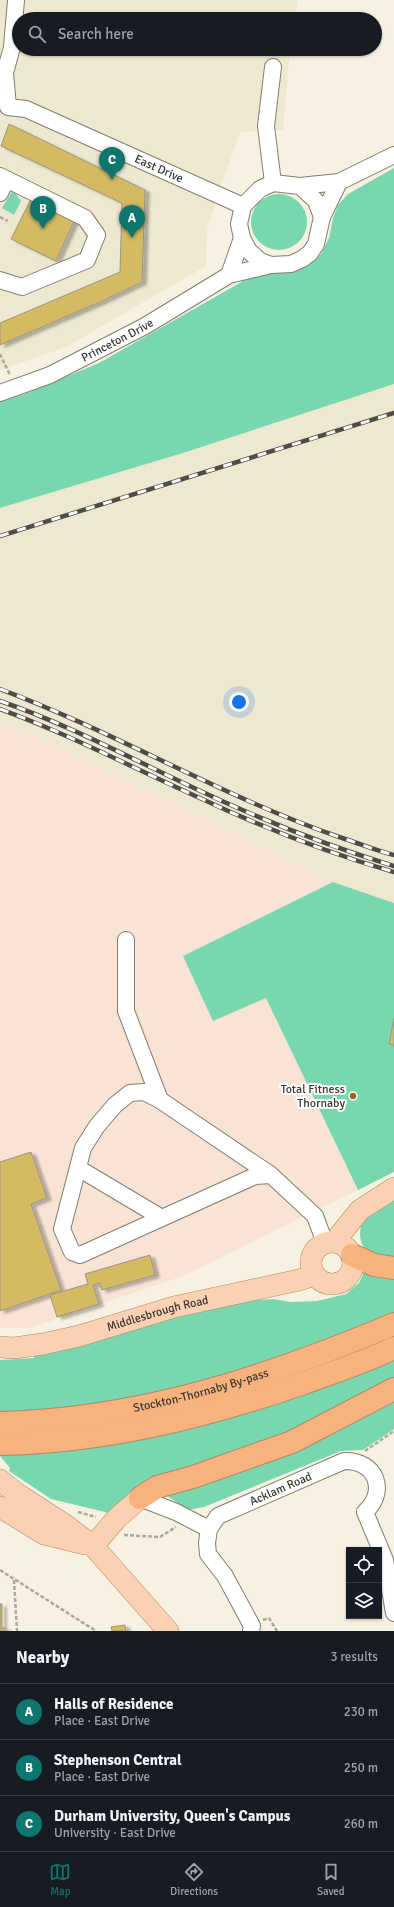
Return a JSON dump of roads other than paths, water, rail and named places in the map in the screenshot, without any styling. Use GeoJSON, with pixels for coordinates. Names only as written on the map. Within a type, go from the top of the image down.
{"type":"FeatureCollection","features":[{"type":"Feature","properties":{"kind":"highway"},"geometry":{"type":"LineString","coordinates":[[352,1255],[374,1266],[394,1268]]}},
{"type":"Feature","properties":{"kind":"highway","name":"Stockton-Thornaby By-pass"},"geometry":{"type":"LineString","coordinates":[[0,1423],[24,1423],[92,1415],[155,1405],[274,1371],[332,1350],[394,1324]]}},
{"type":"Feature","properties":{"kind":"highway","name":"Stockton-Thornaby By-pass"},"geometry":{"type":"LineString","coordinates":[[0,1444],[27,1444],[96,1436],[161,1426],[274,1393],[331,1373],[394,1348]]}},
{"type":"Feature","properties":{"kind":"highway"},"geometry":{"type":"LineString","coordinates":[[140,1498],[157,1487],[193,1477],[292,1442],[394,1389]]}},
{"type":"Feature","properties":{"kind":"main road"},"geometry":{"type":"LineString","coordinates":[[330,1242],[345,1246],[352,1255],[353,1268],[345,1280],[339,1283],[325,1283],[314,1275],[312,1269],[312,1256],[319,1246],[330,1242],[360,1210],[394,1188]]}},
{"type":"Feature","properties":{"kind":"main road","name":"Middlesbrough Road"},"geometry":{"type":"LineString","coordinates":[[0,1347],[14,1348],[43,1344],[79,1336],[174,1307],[299,1280],[314,1275]]}},
{"type":"Feature","properties":{"kind":"main road"},"geometry":{"type":"LineString","coordinates":[[0,1480],[16,1493],[64,1524],[93,1546],[168,1631]]}},
{"type":"Feature","properties":{"kind":"main road"},"geometry":{"type":"LineString","coordinates":[[93,1546],[140,1498]]}},
{"type":"Feature","properties":{"kind":"main road"},"geometry":{"type":"LineString","coordinates":[[0,1507],[44,1534],[93,1546]]}},
{"type":"Feature","properties":{"kind":"street","name":"East Drive"},"geometry":{"type":"LineString","coordinates":[[15,12],[16,0]]}},
{"type":"Feature","properties":{"kind":"street","name":"East Drive"},"geometry":{"type":"LineString","coordinates":[[12,47],[5,73],[8,107],[26,109],[243,206]]}},
{"type":"Feature","properties":{"kind":"street"},"geometry":{"type":"LineString","coordinates":[[273,67],[266,126],[273,183]]}},
{"type":"Feature","properties":{"kind":"street"},"geometry":{"type":"LineString","coordinates":[[339,182],[322,217],[316,244],[302,259],[290,264],[271,265],[260,261],[249,251],[242,238],[239,224],[243,206],[260,189],[273,183],[300,186],[339,182],[394,155]]}},
{"type":"Feature","properties":{"kind":"street"},"geometry":{"type":"LineString","coordinates":[[0,280],[22,287],[87,260],[97,235],[85,218],[2,183]]}},
{"type":"Feature","properties":{"kind":"street"},"geometry":{"type":"LineString","coordinates":[[300,186],[316,201],[322,217]]}},
{"type":"Feature","properties":{"kind":"street"},"geometry":{"type":"LineString","coordinates":[[229,275],[242,238]]}},
{"type":"Feature","properties":{"kind":"street","name":"Princeton Drive"},"geometry":{"type":"LineString","coordinates":[[0,392],[50,375],[145,326],[229,275],[271,265]]}},
{"type":"Feature","properties":{"kind":"street"},"geometry":{"type":"LineString","coordinates":[[126,940],[126,1011],[160,1100]]}},
{"type":"Feature","properties":{"kind":"street"},"geometry":{"type":"LineString","coordinates":[[271,1175],[255,1176],[80,1254],[72,1252],[62,1229],[83,1148],[97,1126],[115,1105],[130,1093],[144,1092],[160,1100],[271,1175],[314,1216],[330,1242]]}},
{"type":"Feature","properties":{"kind":"street"},"geometry":{"type":"LineString","coordinates":[[78,1168],[162,1218]]}},
{"type":"Feature","properties":{"kind":"street","name":"Acklam Road"},"geometry":{"type":"LineString","coordinates":[[209,1529],[218,1516],[344,1461],[356,1461],[366,1466],[374,1474],[376,1495],[373,1504],[365,1512],[385,1560],[394,1613]]}},
{"type":"Feature","properties":{"kind":"street"},"geometry":{"type":"LineString","coordinates":[[140,1498],[188,1518],[209,1529],[207,1543],[208,1554],[225,1576],[252,1626],[251,1631]]}},
{"type":"Feature","properties":{"kind":"railway"},"geometry":{"type":"LineString","coordinates":[[0,536],[394,413]]}},
{"type":"Feature","properties":{"kind":"railway"},"geometry":{"type":"LineString","coordinates":[[0,689],[87,725],[257,805],[301,823],[394,855]]}},
{"type":"Feature","properties":{"kind":"railway"},"geometry":{"type":"LineString","coordinates":[[0,701],[50,720],[170,777],[268,821],[394,866]]}},
{"type":"Feature","properties":{"kind":"railway"},"geometry":{"type":"LineString","coordinates":[[0,709],[51,729],[225,810],[273,830],[345,857],[394,872]]}},
{"type":"Feature","properties":{"kind":"place","name":"Durham University, Queen's Campus"},"geometry":{"type":"Point","coordinates":[112,180]}},
{"type":"Feature","properties":{"kind":"place","name":"Stephenson Central"},"geometry":{"type":"Point","coordinates":[43,229]}},
{"type":"Feature","properties":{"kind":"place","name":"Halls of Residence"},"geometry":{"type":"Point","coordinates":[132,238]}},
{"type":"Feature","properties":{"kind":"place","name":"Total Fitness Thornaby"},"geometry":{"type":"Point","coordinates":[353,1096]}}]}
